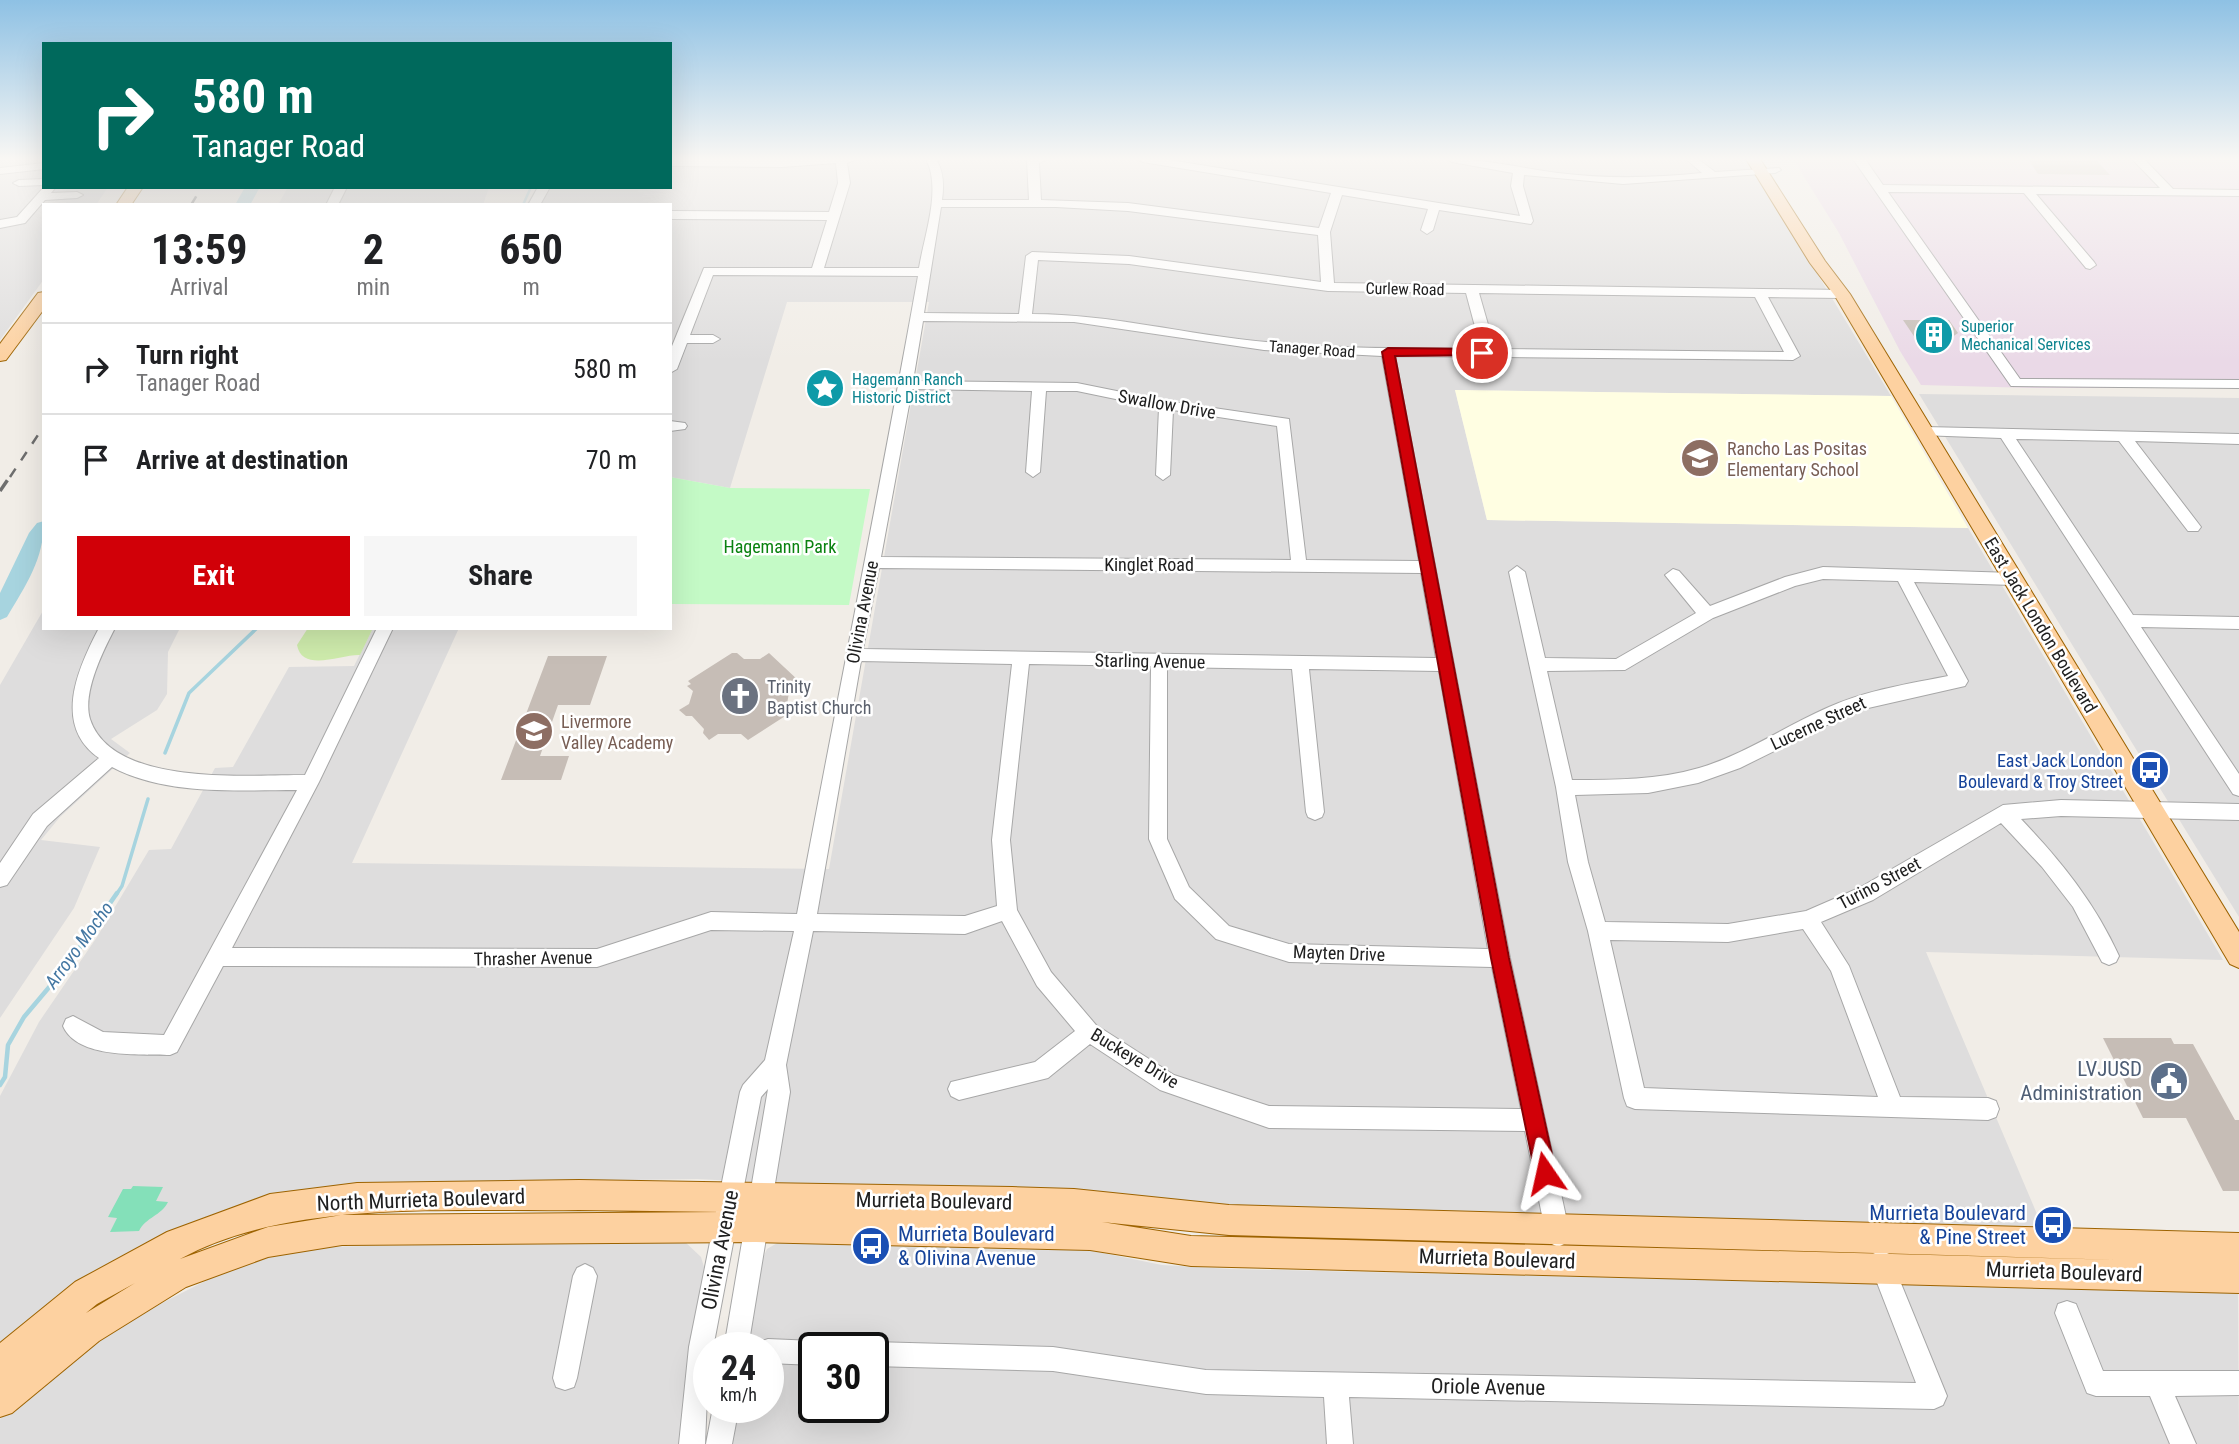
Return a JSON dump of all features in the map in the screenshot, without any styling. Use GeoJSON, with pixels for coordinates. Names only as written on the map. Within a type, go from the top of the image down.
{"type":"FeatureCollection","features":[{"type":"Feature","properties":{"kind":"main road","name":"East Jack London Boulevard"},"geometry":{"type":"LineString","coordinates":[[1806,226],[1829,261],[1842,294],[2239,956]]}},
{"type":"Feature","properties":{"kind":"main road"},"geometry":{"type":"LineString","coordinates":[[0,356],[42,299]]}},
{"type":"Feature","properties":{"kind":"main road"},"geometry":{"type":"LineString","coordinates":[[0,371],[42,315]]}},
{"type":"Feature","properties":{"kind":"main road","name":"North Murrieta Boulevard"},"geometry":{"type":"LineString","coordinates":[[0,1364],[86,1293],[178,1243],[271,1209],[357,1198],[579,1195],[726,1213]]}},
{"type":"Feature","properties":{"kind":"main road","name":"Murrieta Boulevard"},"geometry":{"type":"LineString","coordinates":[[759,1213],[1074,1203],[1229,1220],[2239,1248]]}},
{"type":"Feature","properties":{"kind":"main road","name":"North Murrieta Boulevard"},"geometry":{"type":"LineString","coordinates":[[0,1401],[88,1330],[177,1275],[268,1242],[342,1230],[759,1213]]}},
{"type":"Feature","properties":{"kind":"main road","name":"Murrieta Boulevard"},"geometry":{"type":"LineString","coordinates":[[759,1213],[1090,1235],[1191,1251],[2239,1278]]}},
{"type":"Feature","properties":{"kind":"street"},"geometry":{"type":"LineString","coordinates":[[817,271],[830,226]]}},
{"type":"Feature","properties":{"kind":"street","name":"Olivina Avenue"},"geometry":{"type":"LineString","coordinates":[[739,1332],[779,1092],[775,1065],[805,924],[906,385],[932,226]]}},
{"type":"Feature","properties":{"kind":"street"},"geometry":{"type":"LineString","coordinates":[[1251,226],[1324,232]]}},
{"type":"Feature","properties":{"kind":"street"},"geometry":{"type":"LineString","coordinates":[[1326,226],[1328,287]]}},
{"type":"Feature","properties":{"kind":"street"},"geometry":{"type":"LineString","coordinates":[[1905,226],[2015,383],[2239,384]]}},
{"type":"Feature","properties":{"kind":"street"},"geometry":{"type":"LineString","coordinates":[[2057,226],[2090,265]]}},
{"type":"Feature","properties":{"kind":"street","name":"Curlew Road"},"geometry":{"type":"LineString","coordinates":[[1025,318],[1032,256],[1129,260],[1328,287],[1842,294]]}},
{"type":"Feature","properties":{"kind":"street"},"geometry":{"type":"LineString","coordinates":[[672,364],[708,271],[924,272]]}},
{"type":"Feature","properties":{"kind":"street"},"geometry":{"type":"LineString","coordinates":[[1472,290],[1489,353]]}},
{"type":"Feature","properties":{"kind":"street","name":"Tanager Road"},"geometry":{"type":"LineString","coordinates":[[917,317],[1074,317],[1277,347],[1388,352],[1793,356],[1759,292]]}},
{"type":"Feature","properties":{"kind":"street"},"geometry":{"type":"LineString","coordinates":[[683,339],[713,339]]}},
{"type":"Feature","properties":{"kind":"street"},"geometry":{"type":"LineString","coordinates":[[1388,352],[1500,958],[1564,1261]]}},
{"type":"Feature","properties":{"kind":"street","name":"Swallow Drive"},"geometry":{"type":"LineString","coordinates":[[906,385],[1077,387],[1166,405],[1284,422],[1298,565]]}},
{"type":"Feature","properties":{"kind":"street"},"geometry":{"type":"LineString","coordinates":[[1034,472],[1039,386]]}},
{"type":"Feature","properties":{"kind":"street"},"geometry":{"type":"LineString","coordinates":[[1163,475],[1166,405]]}},
{"type":"Feature","properties":{"kind":"street"},"geometry":{"type":"LineString","coordinates":[[1925,432],[2239,439]]}},
{"type":"Feature","properties":{"kind":"street"},"geometry":{"type":"LineString","coordinates":[[2006,435],[2239,789]]}},
{"type":"Feature","properties":{"kind":"street"},"geometry":{"type":"LineString","coordinates":[[2124,436],[2193,527]]}},
{"type":"Feature","properties":{"kind":"street","name":"Kinglet Road"},"geometry":{"type":"LineString","coordinates":[[871,562],[1428,567]]}},
{"type":"Feature","properties":{"kind":"street"},"geometry":{"type":"LineString","coordinates":[[1517,572],[1565,787],[1578,862],[1598,931],[1634,1098],[1987,1109]]}},
{"type":"Feature","properties":{"kind":"street"},"geometry":{"type":"LineString","coordinates":[[1538,664],[1619,665],[1707,614],[1791,581],[1823,573],[2013,579]]}},
{"type":"Feature","properties":{"kind":"street"},"geometry":{"type":"LineString","coordinates":[[1674,575],[1707,614]]}},
{"type":"Feature","properties":{"kind":"street","name":"Lucerne Street"},"geometry":{"type":"LineString","coordinates":[[1565,787],[1643,788],[1699,776],[1782,741],[1834,712],[1880,695],[1959,681],[1904,577]]}},
{"type":"Feature","properties":{"kind":"street"},"geometry":{"type":"LineString","coordinates":[[2128,621],[2239,623]]}},
{"type":"Feature","properties":{"kind":"street"},"geometry":{"type":"LineString","coordinates":[[106,630],[83,678],[80,702],[82,722],[92,742],[120,765],[146,775],[171,778],[310,782]]}},
{"type":"Feature","properties":{"kind":"street"},"geometry":{"type":"LineString","coordinates":[[73,1026],[100,1042],[170,1045],[310,782],[384,630]]}},
{"type":"Feature","properties":{"kind":"street","name":"Starling Avenue"},"geometry":{"type":"LineString","coordinates":[[854,655],[1446,665]]}},
{"type":"Feature","properties":{"kind":"street","name":"Buckeye Drive"},"geometry":{"type":"LineString","coordinates":[[1021,657],[1001,840],[1007,911],[1044,979],[1089,1032],[1168,1083],[1269,1117],[1535,1120]]}},
{"type":"Feature","properties":{"kind":"street","name":"Mayten Drive"},"geometry":{"type":"LineString","coordinates":[[1159,661],[1158,839],[1182,893],[1223,933],[1289,953],[1500,958]]}},
{"type":"Feature","properties":{"kind":"street"},"geometry":{"type":"LineString","coordinates":[[1300,663],[1315,812]]}},
{"type":"Feature","properties":{"kind":"street"},"geometry":{"type":"LineString","coordinates":[[0,879],[40,820],[111,758]]}},
{"type":"Feature","properties":{"kind":"street","name":"Turino Street"},"geometry":{"type":"LineString","coordinates":[[1598,931],[1728,933],[1808,919],[1866,894],[2003,813],[2061,808],[2239,812]]}},
{"type":"Feature","properties":{"kind":"street"},"geometry":{"type":"LineString","coordinates":[[2003,813],[2049,861],[2080,901],[2109,956]]}},
{"type":"Feature","properties":{"kind":"street","name":"Thrasher Avenue"},"geometry":{"type":"LineString","coordinates":[[219,957],[597,958],[628,951],[684,927],[711,921],[965,925],[1007,911]]}},
{"type":"Feature","properties":{"kind":"street"},"geometry":{"type":"LineString","coordinates":[[1808,919],[1839,966],[1893,1108]]}},
{"type":"Feature","properties":{"kind":"street"},"geometry":{"type":"LineString","coordinates":[[958,1089],[1040,1070],[1089,1032]]}},
{"type":"Feature","properties":{"kind":"street","name":"Olivina Avenue"},"geometry":{"type":"LineString","coordinates":[[692,1444],[701,1347],[751,1092],[775,1065]]}},
{"type":"Feature","properties":{"kind":"street","name":"Oriole Avenue"},"geometry":{"type":"LineString","coordinates":[[889,1354],[1053,1359],[1206,1382],[1934,1396],[1872,1237]]}},
{"type":"Feature","properties":{"kind":"street"},"geometry":{"type":"LineString","coordinates":[[565,1378],[585,1276]]}},
{"type":"Feature","properties":{"kind":"street"},"geometry":{"type":"LineString","coordinates":[[2067,1314],[2096,1384],[2239,1383]]}},
{"type":"Feature","properties":{"kind":"street"},"geometry":{"type":"LineString","coordinates":[[1336,1383],[1340,1444]]}},
{"type":"Feature","properties":{"kind":"street"},"geometry":{"type":"LineString","coordinates":[[2157,1384],[2183,1444]]}},
{"type":"Feature","properties":{"kind":"street"},"geometry":{"type":"LineString","coordinates":[[719,1444],[723,1423]]}},
{"type":"Feature","properties":{"kind":"shaded area"},"geometry":{"type":"Polygon","coordinates":[[[0,226],[42,226],[42,282],[0,340],[0,226]]]}},
{"type":"Feature","properties":{"kind":"shaded area"},"geometry":{"type":"Polygon","coordinates":[[[672,226],[1789,226],[1891,396],[1455,390],[1487,520],[1968,528],[2223,960],[1926,952],[2045,1233],[1350,1213],[697,1179],[419,1183],[295,1193],[0,1343],[0,1096],[39,1022],[97,937],[149,850],[171,849],[215,768],[233,767],[289,667],[354,666],[372,630],[458,630],[352,863],[829,869],[929,302],[787,302],[730,488],[672,477],[672,226]]]}},
{"type":"Feature","properties":{"kind":"shaded area"},"geometry":{"type":"Polygon","coordinates":[[[1835,226],[2239,226],[2239,388],[1921,385],[1900,351],[1835,226]]]}},
{"type":"Feature","properties":{"kind":"shaded area","name":"Rancho Las Positas Elementary School"},"geometry":{"type":"Polygon","coordinates":[[[1455,390],[1891,396],[1968,528],[1487,520],[1455,390]]]}},
{"type":"Feature","properties":{"kind":"shaded area"},"geometry":{"type":"Polygon","coordinates":[[[1919,394],[2239,398],[2239,917],[2145,764],[1919,394]]]}},
{"type":"Feature","properties":{"kind":"shaded area"},"geometry":{"type":"Polygon","coordinates":[[[42,612],[42,630],[179,630],[168,652],[167,694],[157,710],[111,739],[130,753],[60,817],[41,840],[100,847],[74,908],[0,1018],[0,685],[42,612]]]}},
{"type":"Feature","properties":{"kind":"shaded area"},"geometry":{"type":"Polygon","coordinates":[[[683,1240],[701,1257],[704,1267],[679,1444],[0,1444],[0,1419],[60,1368],[119,1325],[219,1274],[251,1261],[287,1251],[321,1247],[683,1240]]]}},
{"type":"Feature","properties":{"kind":"shaded area"},"geometry":{"type":"Polygon","coordinates":[[[779,1242],[1061,1248],[1088,1250],[1162,1265],[1230,1269],[2238,1291],[2239,1444],[729,1444],[733,1423],[784,1423],[784,1332],[749,1332],[762,1260],[767,1249],[779,1242]]]}},
{"type":"Feature","properties":{"kind":"green space","name":"Hagemann Park"},"geometry":{"type":"Polygon","coordinates":[[[672,477],[730,488],[870,489],[849,605],[672,604],[672,477]]]}},
{"type":"Feature","properties":{"kind":"green space"},"geometry":{"type":"Polygon","coordinates":[[[307,630],[372,630],[360,655],[314,660],[300,653],[297,645],[307,630]]]}},
{"type":"Feature","properties":{"kind":"green space"},"geometry":{"type":"Polygon","coordinates":[[[133,1186],[163,1187],[156,1201],[168,1202],[139,1231],[110,1232],[117,1218],[108,1217],[123,1189],[131,1189],[133,1186]]]}},
{"type":"Feature","properties":{"kind":"building","name":"Superior Mechanical Services"},"geometry":{"type":"Polygon","coordinates":[[[1903,320],[1949,320],[1958,333],[1942,344],[1945,348],[1922,348],[1903,320]]]}},
{"type":"Feature","properties":{"kind":"building","name":"Trinity Baptist Church"},"geometry":{"type":"Polygon","coordinates":[[[732,653],[737,653],[744,659],[760,659],[769,653],[799,681],[790,687],[787,704],[793,711],[748,740],[741,734],[718,734],[709,740],[703,733],[704,729],[692,716],[686,716],[679,710],[689,704],[693,691],[687,686],[691,684],[688,681],[732,653]]]}},
{"type":"Feature","properties":{"kind":"building","name":"Livermore Valley Academy"},"geometry":{"type":"Polygon","coordinates":[[[548,656],[607,656],[590,705],[558,705],[540,756],[569,756],[561,780],[501,780],[548,656]]]}},
{"type":"Feature","properties":{"kind":"building","name":"LVJUSD Administration"},"geometry":{"type":"Polygon","coordinates":[[[2103,1038],[2171,1038],[2174,1044],[2193,1044],[2235,1120],[2239,1120],[2239,1191],[2223,1191],[2186,1118],[2143,1118],[2103,1038]]]}},
{"type":"Feature","properties":{"kind":"waterway","name":"Arroyo Mocho"},"geometry":{"type":"LineString","coordinates":[[0,612],[42,530]]}},
{"type":"Feature","properties":{"kind":"waterway","name":"Arroyo Mocho"},"geometry":{"type":"LineString","coordinates":[[165,753],[189,693],[255,630]]}},
{"type":"Feature","properties":{"kind":"waterway","name":"Arroyo Mocho"},"geometry":{"type":"LineString","coordinates":[[116,895],[122,886],[148,799]]}},
{"type":"Feature","properties":{"kind":"waterway","name":"Arroyo Mocho"},"geometry":{"type":"LineString","coordinates":[[0,1085],[5,1077],[8,1045],[24,1017],[67,966],[117,893]]}},
{"type":"Feature","properties":{"kind":"railway"},"geometry":{"type":"LineString","coordinates":[[10,477],[42,429]]}},
{"type":"Feature","properties":{"kind":"railway"},"geometry":{"type":"LineString","coordinates":[[0,491],[11,475]]}},
{"type":"Feature","properties":{"kind":"place","name":"Superior Mechanical Services"},"geometry":{"type":"Point","coordinates":[1934,335]}},
{"type":"Feature","properties":{"kind":"place","name":"Hagemann Ranch Historic District"},"geometry":{"type":"Point","coordinates":[825,388]}},
{"type":"Feature","properties":{"kind":"place","name":"Rancho Las Positas Elementary School"},"geometry":{"type":"Point","coordinates":[1700,458]}},
{"type":"Feature","properties":{"kind":"place","name":"Trinity Baptist Church"},"geometry":{"type":"Point","coordinates":[740,696]}},
{"type":"Feature","properties":{"kind":"place","name":"Livermore Valley Academy"},"geometry":{"type":"Point","coordinates":[534,731]}},
{"type":"Feature","properties":{"kind":"place","name":"East Jack London Boulevard & Troy Street"},"geometry":{"type":"Point","coordinates":[2150,770]}},
{"type":"Feature","properties":{"kind":"place","name":"LVJUSD Administration"},"geometry":{"type":"Point","coordinates":[2169,1081]}},
{"type":"Feature","properties":{"kind":"place","name":"Murrieta Boulevard & Pine Street"},"geometry":{"type":"Point","coordinates":[2053,1225]}},
{"type":"Feature","properties":{"kind":"place","name":"Murrieta Boulevard & Olivina Avenue"},"geometry":{"type":"Point","coordinates":[871,1246]}},
{"type":"Feature","properties":{"kind":"route"},"geometry":{"type":"LineString","coordinates":[[1482,353],[1388,352],[1500,958],[1545,1173]]}}]}
